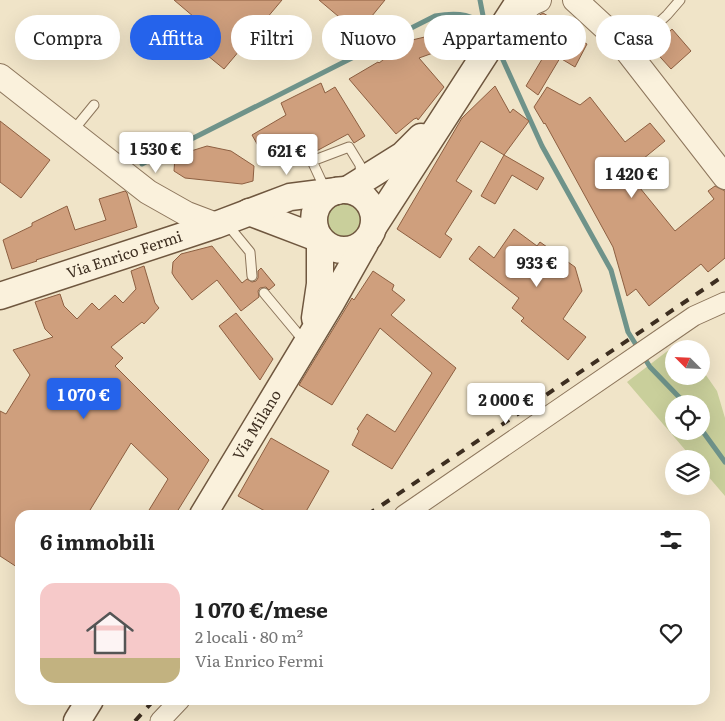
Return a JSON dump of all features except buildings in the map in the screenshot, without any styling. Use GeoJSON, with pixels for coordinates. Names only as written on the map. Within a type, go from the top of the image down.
{"type":"FeatureCollection","features":[{"type":"Feature","properties":{"kind":"main road"},"geometry":{"type":"LineString","coordinates":[[343,188],[356,192],[365,198],[373,211],[370,234],[356,248],[346,251],[336,250],[327,246],[315,230],[313,220],[315,210],[320,201],[328,195],[405,153],[449,111],[482,60]]}},
{"type":"Feature","properties":{"kind":"main road","name":"Via Milano"},"geometry":{"type":"LineString","coordinates":[[206,510],[370,234],[449,111]]}},
{"type":"Feature","properties":{"kind":"main road","name":"Via Enrico Fermi"},"geometry":{"type":"LineString","coordinates":[[0,296],[230,220],[290,197],[343,188]]}},
{"type":"Feature","properties":{"kind":"main road"},"geometry":{"type":"LineString","coordinates":[[230,220],[320,239]]}},
{"type":"Feature","properties":{"kind":"main road","name":"Via Milano"},"geometry":{"type":"LineString","coordinates":[[308,339],[320,284],[320,239]]}},
{"type":"Feature","properties":{"kind":"main road"},"geometry":{"type":"LineString","coordinates":[[77,721],[87,705]]}},
{"type":"Feature","properties":{"kind":"street"},"geometry":{"type":"LineString","coordinates":[[515,15],[520,14],[532,3],[539,0]]}},
{"type":"Feature","properties":{"kind":"street"},"geometry":{"type":"LineString","coordinates":[[573,2],[596,21]]}},
{"type":"Feature","properties":{"kind":"street"},"geometry":{"type":"LineString","coordinates":[[634,60],[725,177]]}},
{"type":"Feature","properties":{"kind":"street"},"geometry":{"type":"LineString","coordinates":[[0,76],[163,202],[187,214],[230,220]]}},
{"type":"Feature","properties":{"kind":"street"},"geometry":{"type":"LineString","coordinates":[[411,510],[694,316],[725,302]]}},
{"type":"Feature","properties":{"kind":"street"},"geometry":{"type":"LineString","coordinates":[[160,721],[175,705]]}},
{"type":"Feature","properties":{"kind":"lane"},"geometry":{"type":"LineString","coordinates":[[667,15],[680,0]]}},
{"type":"Feature","properties":{"kind":"lane"},"geometry":{"type":"LineString","coordinates":[[79,138],[94,106]]}},
{"type":"Feature","properties":{"kind":"lane"},"geometry":{"type":"LineString","coordinates":[[349,147],[360,165],[343,188],[312,160],[349,147]]}},
{"type":"Feature","properties":{"kind":"lane"},"geometry":{"type":"LineString","coordinates":[[230,220],[250,252],[252,276]]}},
{"type":"Feature","properties":{"kind":"lane"},"geometry":{"type":"LineString","coordinates":[[264,293],[308,339]]}},
{"type":"Feature","properties":{"kind":"green space"},"geometry":{"type":"Polygon","coordinates":[[[344,201],[358,207],[364,221],[358,235],[344,241],[330,235],[324,221],[330,207],[344,201]]]}},
{"type":"Feature","properties":{"kind":"green space"},"geometry":{"type":"Polygon","coordinates":[[[665,353],[665,385],[710,385],[710,381],[717,391],[725,418],[725,496],[710,478],[710,450],[685,450],[677,440],[710,440],[710,395],[665,395],[665,426],[627,382],[665,353]]]}},
{"type":"Feature","properties":{"kind":"waterway"},"geometry":{"type":"LineString","coordinates":[[480,0],[483,15]]}},
{"type":"Feature","properties":{"kind":"waterway"},"geometry":{"type":"LineString","coordinates":[[443,15],[466,15]]}},
{"type":"Feature","properties":{"kind":"waterway"},"geometry":{"type":"LineString","coordinates":[[142,164],[424,22]]}},
{"type":"Feature","properties":{"kind":"waterway"},"geometry":{"type":"LineString","coordinates":[[503,60],[542,146],[611,270],[628,332],[650,367],[677,395]]}},
{"type":"Feature","properties":{"kind":"waterway"},"geometry":{"type":"LineString","coordinates":[[709,440],[725,462]]}},
{"type":"Feature","properties":{"kind":"railway"},"geometry":{"type":"LineString","coordinates":[[374,510],[725,275]]}},
{"type":"Feature","properties":{"kind":"railway"},"geometry":{"type":"LineString","coordinates":[[135,721],[149,705]]}}]}
